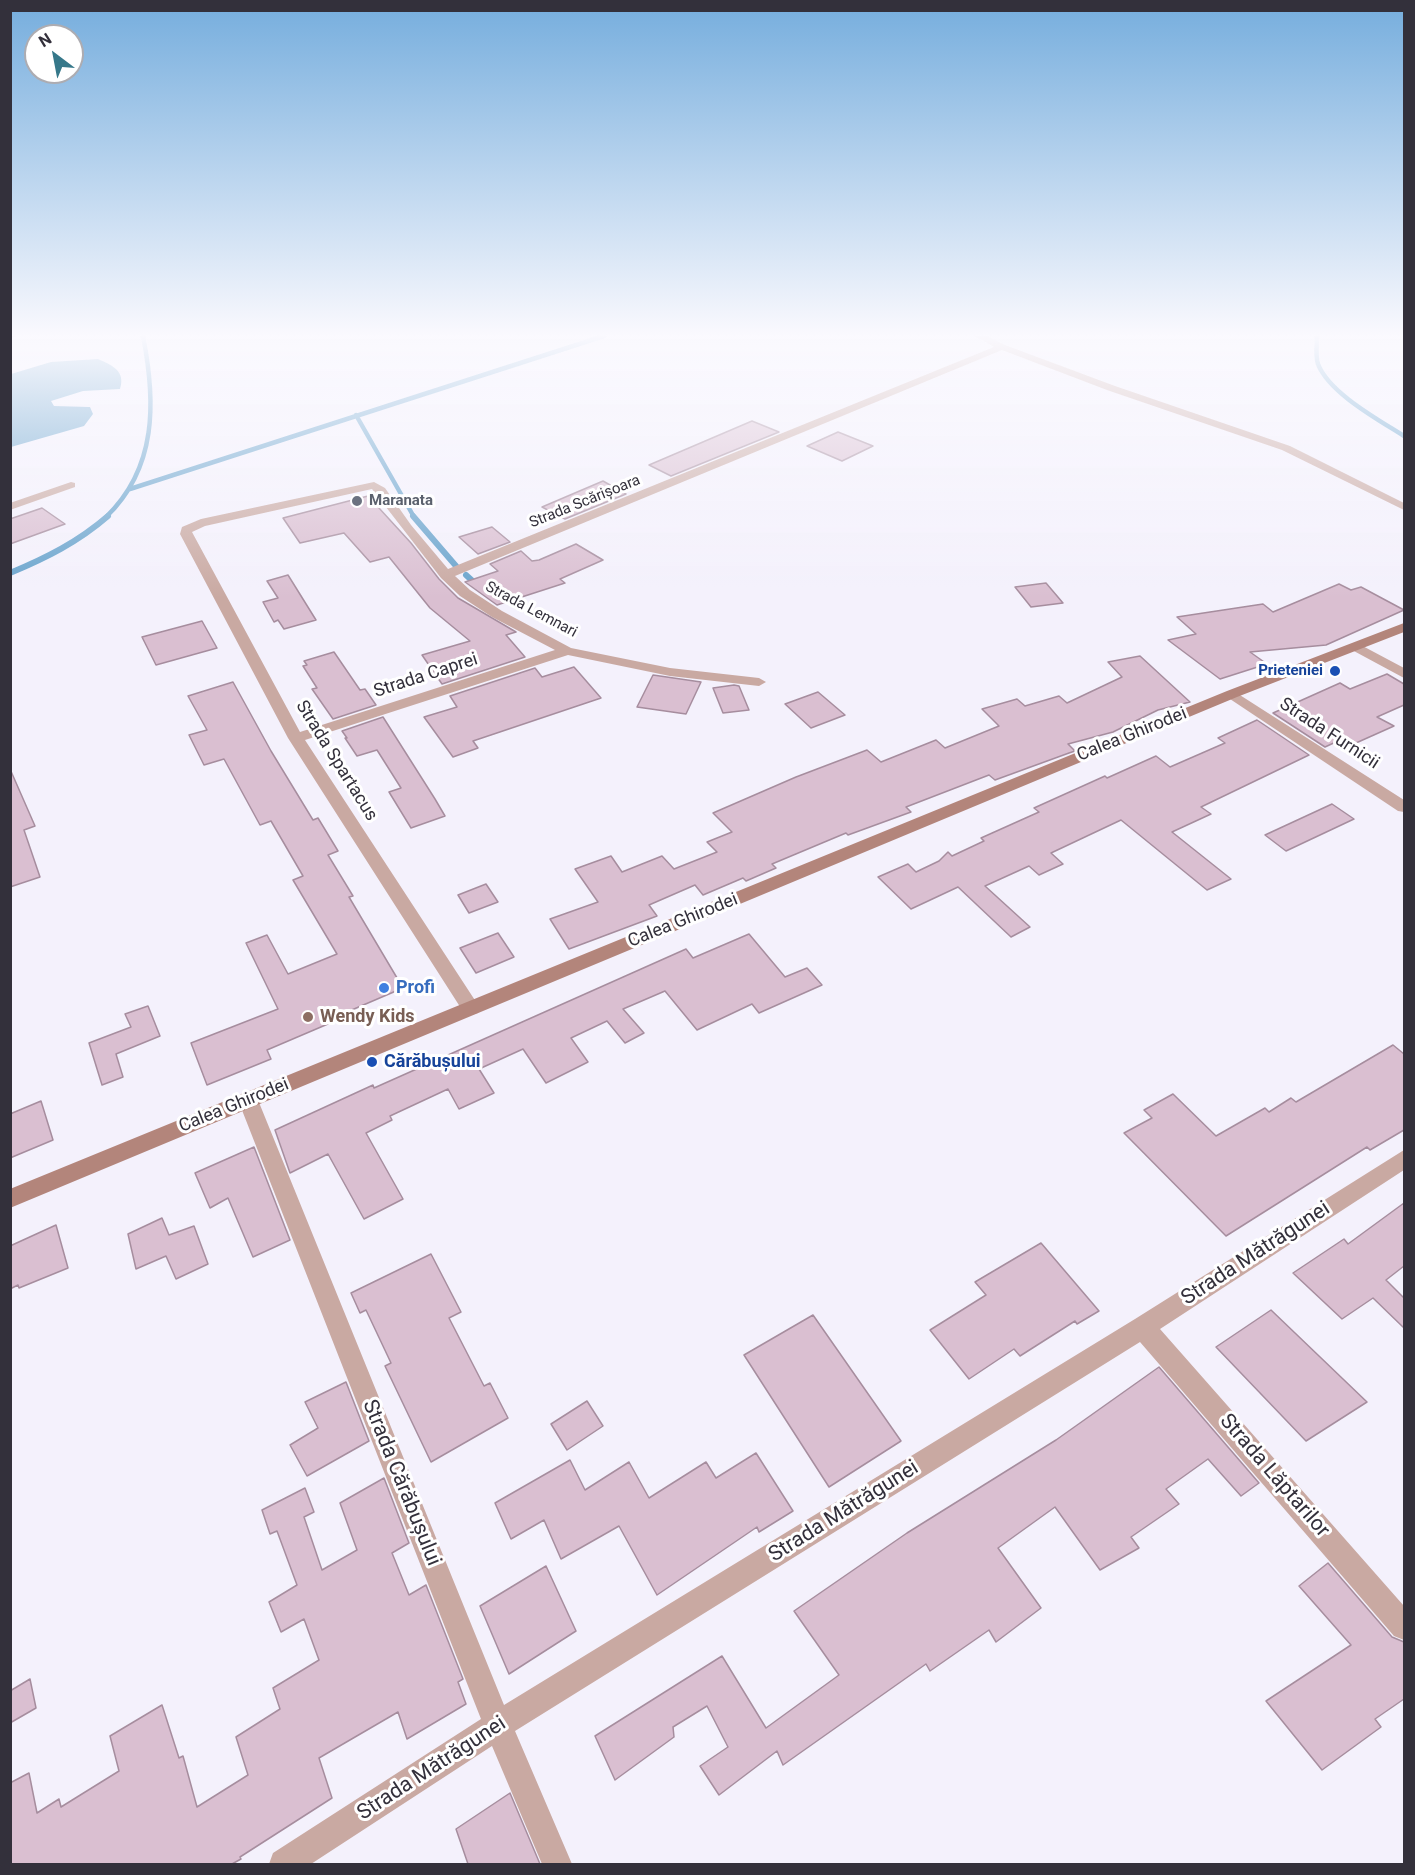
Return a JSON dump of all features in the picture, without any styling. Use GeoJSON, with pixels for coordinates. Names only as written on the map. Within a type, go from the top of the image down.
{"type":"FeatureCollection","features":[{"type":"Feature","properties":{"kind":"street","name":"Strada Scărișoara"},"geometry":{"type":"LineString","coordinates":[[446,575],[815,424]]}},
{"type":"Feature","properties":{"kind":"street"},"geometry":{"type":"LineString","coordinates":[[1215,424],[1286,448],[1404,507]]}},
{"type":"Feature","properties":{"kind":"street"},"geometry":{"type":"LineString","coordinates":[[10,507],[71,485]]}},
{"type":"Feature","properties":{"kind":"street","name":"Strada Lemnari"},"geometry":{"type":"LineString","coordinates":[[189,527],[374,485],[381,490],[406,528],[446,575],[465,592],[497,614],[567,651],[670,672],[759,682]]}},
{"type":"Feature","properties":{"kind":"street","name":"Strada Spartacus"},"geometry":{"type":"LineString","coordinates":[[189,527],[186,534],[296,738],[471,1008]]}},
{"type":"Feature","properties":{"kind":"street","name":"Calea Ghirodei"},"geometry":{"type":"LineString","coordinates":[[10,1199],[1232,694],[1358,647],[1404,627]]}},
{"type":"Feature","properties":{"kind":"street"},"geometry":{"type":"LineString","coordinates":[[1358,647],[1404,674]]}},
{"type":"Feature","properties":{"kind":"street","name":"Strada Caprei"},"geometry":{"type":"LineString","coordinates":[[296,738],[567,651]]}},
{"type":"Feature","properties":{"kind":"street","name":"Strada Furnicii"},"geometry":{"type":"LineString","coordinates":[[1232,694],[1404,807]]}},
{"type":"Feature","properties":{"kind":"street","name":"Strada Cărăbușului"},"geometry":{"type":"LineString","coordinates":[[248,1100],[498,1725],[557,1864]]}},
{"type":"Feature","properties":{"kind":"street","name":"Strada Mătrăgunei"},"geometry":{"type":"LineString","coordinates":[[284,1864],[498,1725],[1143,1327],[1404,1159]]}},
{"type":"Feature","properties":{"kind":"street","name":"Strada Lăptarilor"},"geometry":{"type":"LineString","coordinates":[[1143,1327],[1404,1626]]}},
{"type":"Feature","properties":{"kind":"water"},"geometry":{"type":"Polygon","coordinates":[[[11,424],[86,424],[84,426],[11,447],[11,424]]]}},
{"type":"Feature","properties":{"kind":"building"},"geometry":{"type":"Polygon","coordinates":[[[746,424],[758,424],[779,432],[671,476],[649,465],[746,424]]]}},
{"type":"Feature","properties":{"kind":"building"},"geometry":{"type":"Polygon","coordinates":[[[838,432],[873,446],[842,461],[807,446],[838,432]]]}},
{"type":"Feature","properties":{"kind":"building"},"geometry":{"type":"Polygon","coordinates":[[[603,481],[626,494],[565,519],[542,507],[603,481]]]}},
{"type":"Feature","properties":{"kind":"building"},"geometry":{"type":"Polygon","coordinates":[[[368,496],[458,598],[516,632],[506,635],[525,657],[442,684],[422,655],[470,641],[430,608],[389,557],[370,562],[344,533],[300,543],[283,518],[368,496]]]}},
{"type":"Feature","properties":{"kind":"building"},"geometry":{"type":"Polygon","coordinates":[[[42,508],[65,524],[10,544],[10,519],[42,508]]]}},
{"type":"Feature","properties":{"kind":"building"},"geometry":{"type":"Polygon","coordinates":[[[492,527],[510,542],[478,554],[459,537],[492,527]]]}},
{"type":"Feature","properties":{"kind":"building"},"geometry":{"type":"Polygon","coordinates":[[[576,544],[603,560],[560,579],[565,583],[497,605],[465,582],[498,571],[490,564],[521,551],[532,561],[576,544]]]}},
{"type":"Feature","properties":{"kind":"building"},"geometry":{"type":"Polygon","coordinates":[[[288,575],[316,620],[284,629],[278,620],[274,622],[263,602],[278,598],[267,581],[288,575]]]}},
{"type":"Feature","properties":{"kind":"building"},"geometry":{"type":"Polygon","coordinates":[[[1046,583],[1063,603],[1031,607],[1015,587],[1046,583]]]}},
{"type":"Feature","properties":{"kind":"building"},"geometry":{"type":"Polygon","coordinates":[[[1339,584],[1351,590],[1361,587],[1404,610],[1326,645],[1250,652],[1267,664],[1220,679],[1168,640],[1196,634],[1177,617],[1263,604],[1273,612],[1339,584]]]}},
{"type":"Feature","properties":{"kind":"building"},"geometry":{"type":"Polygon","coordinates":[[[202,621],[217,648],[156,665],[142,637],[202,621]]]}},
{"type":"Feature","properties":{"kind":"building"},"geometry":{"type":"Polygon","coordinates":[[[334,652],[360,690],[365,689],[376,705],[333,719],[312,689],[317,688],[303,666],[307,665],[304,661],[334,652]]]}},
{"type":"Feature","properties":{"kind":"building"},"geometry":{"type":"Polygon","coordinates":[[[1140,656],[1190,702],[1158,710],[1113,732],[1068,744],[1075,751],[995,780],[989,775],[906,807],[911,812],[848,835],[846,833],[772,864],[776,868],[746,881],[743,878],[703,895],[695,885],[649,905],[657,916],[569,949],[550,919],[598,902],[575,869],[611,856],[622,872],[662,856],[674,869],[717,852],[707,842],[732,832],[713,813],[796,777],[867,750],[881,762],[936,740],[945,748],[999,726],[982,709],[1017,699],[1025,706],[1059,696],[1067,703],[1122,677],[1108,662],[1140,656]]]}},
{"type":"Feature","properties":{"kind":"building"},"geometry":{"type":"Polygon","coordinates":[[[574,667],[601,698],[473,741],[478,748],[453,757],[424,717],[457,707],[450,696],[535,668],[542,677],[574,667]]]}},
{"type":"Feature","properties":{"kind":"building"},"geometry":{"type":"Polygon","coordinates":[[[1387,674],[1404,684],[1404,705],[1377,717],[1394,726],[1347,747],[1338,741],[1325,747],[1273,713],[1340,683],[1350,689],[1387,674]]]}},
{"type":"Feature","properties":{"kind":"building"},"geometry":{"type":"Polygon","coordinates":[[[653,675],[701,682],[686,714],[637,707],[653,675]]]}},
{"type":"Feature","properties":{"kind":"building"},"geometry":{"type":"Polygon","coordinates":[[[233,682],[313,820],[318,818],[338,851],[328,855],[353,896],[349,897],[403,988],[347,1012],[349,1015],[267,1050],[271,1059],[207,1085],[191,1043],[278,1009],[246,943],[267,935],[288,974],[337,954],[293,880],[303,876],[271,821],[260,825],[224,759],[204,765],[189,735],[207,730],[188,696],[233,682]]]}},
{"type":"Feature","properties":{"kind":"building"},"geometry":{"type":"Polygon","coordinates":[[[739,686],[749,710],[723,713],[713,688],[739,686]]]}},
{"type":"Feature","properties":{"kind":"building"},"geometry":{"type":"Polygon","coordinates":[[[818,692],[845,715],[811,728],[785,704],[818,692]]]}},
{"type":"Feature","properties":{"kind":"building"},"geometry":{"type":"Polygon","coordinates":[[[383,717],[445,816],[411,828],[389,792],[401,788],[377,750],[357,756],[345,738],[347,738],[342,731],[383,717]]]}},
{"type":"Feature","properties":{"kind":"building"},"geometry":{"type":"Polygon","coordinates":[[[1257,720],[1309,755],[1201,807],[1211,814],[1172,832],[1231,879],[1207,890],[1121,820],[1051,853],[1063,864],[1039,875],[1029,866],[985,886],[1030,927],[1011,937],[958,887],[911,909],[878,877],[908,864],[916,872],[939,861],[948,852],[952,856],[984,841],[981,838],[1039,812],[1034,808],[1156,756],[1170,767],[1225,743],[1218,738],[1257,720]]]}},
{"type":"Feature","properties":{"kind":"building"},"geometry":{"type":"Polygon","coordinates":[[[10,769],[35,826],[24,830],[40,877],[10,887],[10,769]]]}},
{"type":"Feature","properties":{"kind":"building"},"geometry":{"type":"Polygon","coordinates":[[[1332,804],[1354,819],[1286,851],[1265,835],[1332,804]]]}},
{"type":"Feature","properties":{"kind":"building"},"geometry":{"type":"Polygon","coordinates":[[[486,884],[498,902],[469,913],[458,895],[486,884]]]}},
{"type":"Feature","properties":{"kind":"building"},"geometry":{"type":"Polygon","coordinates":[[[498,933],[514,957],[476,973],[460,948],[498,933]]]}},
{"type":"Feature","properties":{"kind":"building"},"geometry":{"type":"Polygon","coordinates":[[[749,934],[785,977],[807,968],[822,985],[759,1013],[752,1004],[697,1030],[665,991],[623,1009],[644,1033],[625,1043],[607,1021],[571,1038],[588,1062],[546,1083],[523,1049],[479,1069],[494,1093],[459,1109],[448,1089],[390,1116],[392,1120],[366,1133],[403,1199],[364,1219],[328,1154],[290,1173],[275,1130],[686,949],[693,958],[749,934]]]}},
{"type":"Feature","properties":{"kind":"building"},"geometry":{"type":"Polygon","coordinates":[[[148,1006],[160,1036],[116,1054],[123,1077],[102,1085],[89,1043],[131,1027],[125,1014],[148,1006]]]}},
{"type":"Feature","properties":{"kind":"building"},"geometry":{"type":"Polygon","coordinates":[[[1393,1045],[1404,1054],[1404,1130],[1370,1150],[1367,1147],[1226,1236],[1124,1133],[1152,1118],[1144,1110],[1173,1094],[1216,1136],[1265,1108],[1269,1112],[1291,1098],[1296,1102],[1393,1045]]]}},
{"type":"Feature","properties":{"kind":"building"},"geometry":{"type":"Polygon","coordinates":[[[41,1101],[53,1140],[10,1158],[10,1114],[41,1101]]]}},
{"type":"Feature","properties":{"kind":"building"},"geometry":{"type":"Polygon","coordinates":[[[254,1147],[290,1240],[253,1257],[228,1198],[210,1208],[195,1173],[254,1147]]]}},
{"type":"Feature","properties":{"kind":"building"},"geometry":{"type":"Polygon","coordinates":[[[1404,1203],[1404,1266],[1386,1280],[1404,1298],[1404,1328],[1373,1298],[1342,1319],[1293,1273],[1344,1239],[1348,1244],[1404,1203]]]}},
{"type":"Feature","properties":{"kind":"building"},"geometry":{"type":"Polygon","coordinates":[[[162,1218],[169,1235],[194,1226],[208,1264],[176,1279],[166,1256],[136,1269],[128,1234],[162,1218]]]}},
{"type":"Feature","properties":{"kind":"building"},"geometry":{"type":"Polygon","coordinates":[[[56,1225],[68,1268],[19,1288],[18,1285],[10,1289],[10,1246],[56,1225]]]}},
{"type":"Feature","properties":{"kind":"building"},"geometry":{"type":"Polygon","coordinates":[[[1041,1243],[1099,1311],[1077,1324],[1075,1321],[1020,1356],[1014,1349],[969,1379],[930,1330],[986,1295],[975,1282],[1041,1243]]]}},
{"type":"Feature","properties":{"kind":"building"},"geometry":{"type":"Polygon","coordinates":[[[431,1254],[461,1312],[449,1318],[484,1386],[490,1383],[508,1418],[431,1462],[385,1366],[391,1363],[366,1310],[360,1313],[351,1293],[431,1254]]]}},
{"type":"Feature","properties":{"kind":"building"},"geometry":{"type":"Polygon","coordinates":[[[1271,1310],[1367,1402],[1306,1441],[1216,1347],[1271,1310]]]}},
{"type":"Feature","properties":{"kind":"building"},"geometry":{"type":"Polygon","coordinates":[[[813,1315],[901,1441],[829,1487],[744,1355],[813,1315]]]}},
{"type":"Feature","properties":{"kind":"building"},"geometry":{"type":"Polygon","coordinates":[[[1159,1367],[1259,1483],[1241,1496],[1208,1459],[1166,1489],[1179,1504],[1131,1537],[1139,1548],[1100,1570],[1055,1507],[998,1548],[1041,1608],[996,1642],[989,1630],[930,1671],[926,1664],[783,1765],[777,1751],[719,1795],[700,1766],[728,1747],[707,1706],[673,1727],[674,1737],[615,1780],[595,1736],[722,1656],[766,1728],[839,1675],[794,1611],[907,1533],[1056,1440],[1159,1367]]]}},
{"type":"Feature","properties":{"kind":"building"},"geometry":{"type":"Polygon","coordinates":[[[346,1382],[369,1441],[307,1476],[290,1445],[318,1428],[305,1402],[346,1382]]]}},
{"type":"Feature","properties":{"kind":"building"},"geometry":{"type":"Polygon","coordinates":[[[587,1401],[603,1426],[567,1450],[551,1424],[587,1401]]]}},
{"type":"Feature","properties":{"kind":"building"},"geometry":{"type":"Polygon","coordinates":[[[756,1453],[793,1511],[759,1532],[757,1527],[657,1595],[619,1526],[561,1559],[544,1520],[511,1539],[495,1503],[570,1460],[585,1490],[629,1462],[649,1498],[706,1462],[716,1478],[756,1453]]]}},
{"type":"Feature","properties":{"kind":"building"},"geometry":{"type":"Polygon","coordinates":[[[384,1478],[409,1543],[392,1553],[409,1595],[426,1585],[463,1679],[458,1682],[466,1704],[407,1739],[398,1712],[319,1758],[332,1798],[232,1864],[10,1864],[10,1783],[29,1773],[37,1813],[59,1799],[61,1807],[119,1771],[110,1736],[162,1705],[179,1758],[183,1756],[197,1807],[248,1775],[236,1737],[280,1709],[273,1688],[319,1660],[304,1619],[281,1632],[269,1602],[297,1585],[277,1531],[270,1534],[262,1510],[305,1488],[314,1512],[304,1517],[322,1570],[357,1550],[340,1503],[384,1478]]]}},
{"type":"Feature","properties":{"kind":"building"},"geometry":{"type":"Polygon","coordinates":[[[1328,1563],[1392,1637],[1404,1642],[1404,1699],[1375,1719],[1381,1727],[1322,1770],[1266,1701],[1351,1645],[1299,1586],[1328,1563]]]}},
{"type":"Feature","properties":{"kind":"building"},"geometry":{"type":"Polygon","coordinates":[[[546,1566],[576,1631],[509,1674],[480,1606],[546,1566]]]}},
{"type":"Feature","properties":{"kind":"building"},"geometry":{"type":"Polygon","coordinates":[[[30,1679],[36,1708],[10,1723],[10,1691],[30,1679]]]}},
{"type":"Feature","properties":{"kind":"building"},"geometry":{"type":"Polygon","coordinates":[[[510,1793],[540,1864],[468,1864],[456,1829],[510,1793]]]}},
{"type":"Feature","properties":{"kind":"waterway"},"geometry":{"type":"LineString","coordinates":[[106,517],[123,498],[135,477],[144,456],[149,424]]}},
{"type":"Feature","properties":{"kind":"waterway"},"geometry":{"type":"LineString","coordinates":[[130,489],[333,424]]}},
{"type":"Feature","properties":{"kind":"waterway"},"geometry":{"type":"LineString","coordinates":[[361,424],[414,517]]}},
{"type":"Feature","properties":{"kind":"waterway"},"geometry":{"type":"LineString","coordinates":[[1384,424],[1404,436]]}},
{"type":"Feature","properties":{"kind":"waterway"},"geometry":{"type":"LineString","coordinates":[[10,573],[61,549],[108,516]]}},
{"type":"Feature","properties":{"kind":"waterway"},"geometry":{"type":"LineString","coordinates":[[413,516],[456,566]]}},
{"type":"Feature","properties":{"kind":"waterway"},"geometry":{"type":"LineString","coordinates":[[466,575],[478,586]]}},
{"type":"Feature","properties":{"kind":"place","name":"Maranata"},"geometry":{"type":"Point","coordinates":[357,501]}},
{"type":"Feature","properties":{"kind":"place","name":"Prieteniei"},"geometry":{"type":"Point","coordinates":[1335,671]}},
{"type":"Feature","properties":{"kind":"place","name":"Profi"},"geometry":{"type":"Point","coordinates":[384,988]}},
{"type":"Feature","properties":{"kind":"place","name":"Wendy Kids"},"geometry":{"type":"Point","coordinates":[308,1017]}},
{"type":"Feature","properties":{"kind":"place","name":"Cărăbușului"},"geometry":{"type":"Point","coordinates":[372,1062]}}]}
